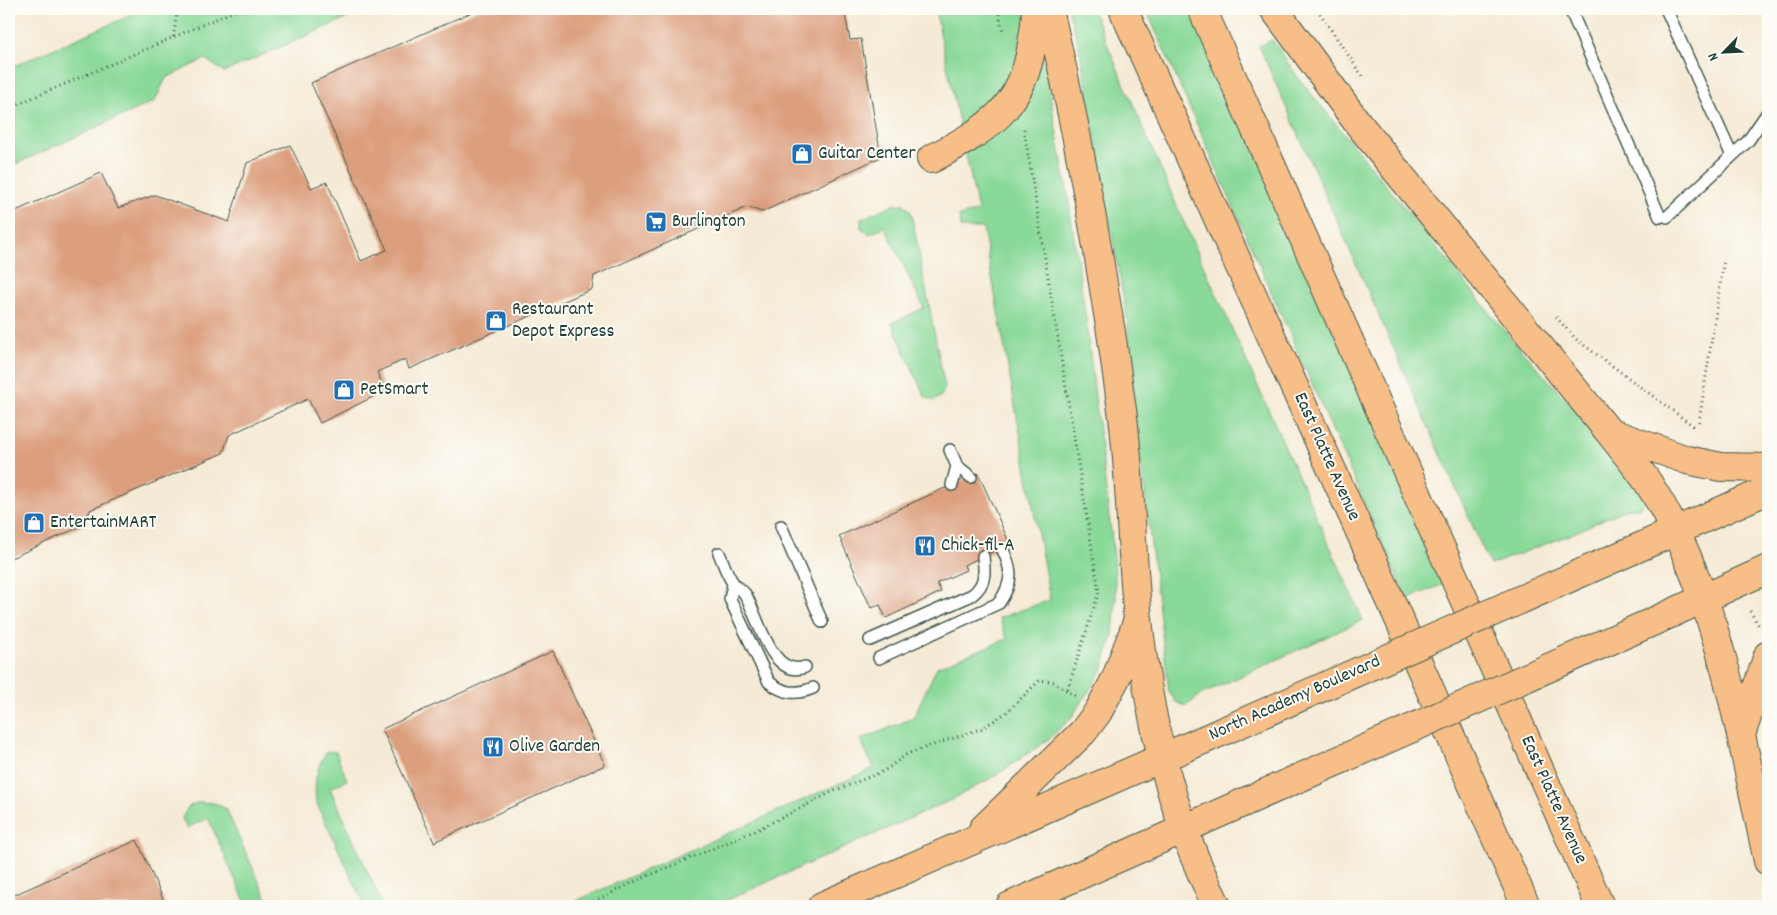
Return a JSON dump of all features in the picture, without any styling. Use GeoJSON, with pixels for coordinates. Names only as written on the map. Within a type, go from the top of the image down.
{"type":"FeatureCollection","features":[{"type":"Feature","properties":{"kind":"highway"},"geometry":{"type":"LineString","coordinates":[[930,160],[976,135],[998,116],[1016,93],[1025,80],[1036,9]]}},
{"type":"Feature","properties":{"kind":"highway"},"geometry":{"type":"LineString","coordinates":[[1050,9],[1073,110],[1097,248],[1121,409],[1138,619],[1147,685],[1162,758],[1182,829],[1216,906]]}},
{"type":"Feature","properties":{"kind":"highway","name":"East Platte Avenue"},"geometry":{"type":"LineString","coordinates":[[1123,9],[1370,554],[1526,906]]}},
{"type":"Feature","properties":{"kind":"highway","name":"East Platte Avenue"},"geometry":{"type":"LineString","coordinates":[[1202,9],[1600,906]]}},
{"type":"Feature","properties":{"kind":"highway"},"geometry":{"type":"LineString","coordinates":[[1274,9],[1357,122],[1610,432],[1649,484],[1675,532],[1703,599],[1728,678],[1742,735],[1768,861]]}},
{"type":"Feature","properties":{"kind":"highway"},"geometry":{"type":"LineString","coordinates":[[1610,432],[1687,460],[1721,467],[1768,468]]}},
{"type":"Feature","properties":{"kind":"highway","name":"North Academy Boulevard"},"geometry":{"type":"LineString","coordinates":[[822,906],[1768,490]]}},
{"type":"Feature","properties":{"kind":"highway"},"geometry":{"type":"LineString","coordinates":[[1010,906],[1768,569]]}},
{"type":"Feature","properties":{"kind":"highway"},"geometry":{"type":"LineString","coordinates":[[972,840],[1083,732],[1116,678],[1138,619]]}},
{"type":"Feature","properties":{"kind":"highway"},"geometry":{"type":"LineString","coordinates":[[1742,735],[1768,655]]}},
{"type":"Feature","properties":{"kind":"lane"},"geometry":{"type":"LineString","coordinates":[[1570,9],[1663,218],[1748,141],[1768,112]]}},
{"type":"Feature","properties":{"kind":"lane"},"geometry":{"type":"LineString","coordinates":[[1666,9],[1732,156]]}},
{"type":"Feature","properties":{"kind":"lane"},"geometry":{"type":"LineString","coordinates":[[950,450],[957,466],[971,477]]}},
{"type":"Feature","properties":{"kind":"lane"},"geometry":{"type":"LineString","coordinates":[[952,485],[957,466]]}},
{"type":"Feature","properties":{"kind":"lane"},"geometry":{"type":"LineString","coordinates":[[781,526],[822,622]]}},
{"type":"Feature","properties":{"kind":"lane"},"geometry":{"type":"LineString","coordinates":[[879,658],[999,603],[1008,590],[1011,576],[1008,560],[1002,548]]}},
{"type":"Feature","properties":{"kind":"lane"},"geometry":{"type":"LineString","coordinates":[[719,552],[733,584],[744,592],[759,628],[781,663],[788,668],[798,670],[805,667]]}},
{"type":"Feature","properties":{"kind":"lane"},"geometry":{"type":"LineString","coordinates":[[870,640],[972,596],[984,580],[983,556]]}},
{"type":"Feature","properties":{"kind":"lane"},"geometry":{"type":"LineString","coordinates":[[733,584],[730,599],[769,682],[778,690],[791,693],[803,692],[813,688]]}},
{"type":"Feature","properties":{"kind":"path"},"geometry":{"type":"LineString","coordinates":[[173,37],[178,9]]}},
{"type":"Feature","properties":{"kind":"path"},"geometry":{"type":"LineString","coordinates":[[9,108],[239,9]]}},
{"type":"Feature","properties":{"kind":"path"},"geometry":{"type":"LineString","coordinates":[[998,9],[1004,37]]}},
{"type":"Feature","properties":{"kind":"path"},"geometry":{"type":"LineString","coordinates":[[1316,9],[1367,83]]}},
{"type":"Feature","properties":{"kind":"path"},"geometry":{"type":"LineString","coordinates":[[1016,93],[1023,124],[1099,592],[1067,691]]}},
{"type":"Feature","properties":{"kind":"path"},"geometry":{"type":"LineString","coordinates":[[1699,422],[1724,259]]}},
{"type":"Feature","properties":{"kind":"path"},"geometry":{"type":"LineString","coordinates":[[1551,311],[1576,340],[1696,428]]}},
{"type":"Feature","properties":{"kind":"path"},"geometry":{"type":"LineString","coordinates":[[1750,611],[1759,626]]}},
{"type":"Feature","properties":{"kind":"path"},"geometry":{"type":"LineString","coordinates":[[585,906],[636,881],[759,829],[832,792],[884,770],[907,754],[983,728],[1006,712],[1040,680],[1054,682],[1081,699]]}},
{"type":"Feature","properties":{"kind":"green space"},"geometry":{"type":"Polygon","coordinates":[[[145,9],[368,9],[224,72],[205,59],[166,78],[155,101],[9,167],[9,68],[145,9]]]}},
{"type":"Feature","properties":{"kind":"green space"},"geometry":{"type":"Polygon","coordinates":[[[935,9],[1032,9],[1041,45],[1068,196],[1086,320],[1114,558],[1116,599],[1113,635],[1102,671],[1071,718],[1049,739],[995,776],[951,800],[714,906],[565,906],[874,768],[860,740],[913,718],[937,667],[1007,639],[999,618],[1050,600],[983,228],[961,228],[959,216],[978,211],[935,9]]]}},
{"type":"Feature","properties":{"kind":"green space"},"geometry":{"type":"Polygon","coordinates":[[[1068,9],[1092,9],[1182,218],[1363,620],[1202,694],[1186,706],[1176,702],[1169,692],[1134,404],[1127,318],[1080,51],[1068,9]]]}},
{"type":"Feature","properties":{"kind":"green space"},"geometry":{"type":"Polygon","coordinates":[[[1146,9],[1192,9],[1449,582],[1407,599],[1146,9]]]}},
{"type":"Feature","properties":{"kind":"green space"},"geometry":{"type":"Polygon","coordinates":[[[1272,40],[1300,80],[1513,341],[1611,449],[1645,501],[1639,508],[1628,508],[1569,535],[1490,565],[1259,46],[1272,40]]]}},
{"type":"Feature","properties":{"kind":"green space"},"geometry":{"type":"Polygon","coordinates":[[[904,204],[911,212],[945,388],[941,396],[934,401],[925,397],[892,323],[924,308],[885,227],[869,234],[861,228],[861,219],[892,205],[904,204]]]}},
{"type":"Feature","properties":{"kind":"green space"},"geometry":{"type":"Polygon","coordinates":[[[327,751],[336,752],[347,780],[330,788],[383,906],[365,906],[316,802],[315,788],[317,775],[320,763],[327,751]]]}},
{"type":"Feature","properties":{"kind":"green space"},"geometry":{"type":"Polygon","coordinates":[[[199,802],[214,803],[226,809],[270,906],[247,906],[208,818],[187,828],[182,818],[188,807],[199,802]]]}},
{"type":"Feature","properties":{"kind":"building"},"geometry":{"type":"Polygon","coordinates":[[[479,9],[844,9],[850,40],[861,39],[881,157],[762,212],[747,207],[594,276],[592,289],[409,369],[406,359],[377,372],[385,391],[320,423],[308,399],[229,435],[223,453],[90,510],[84,525],[9,559],[9,214],[101,173],[118,208],[155,195],[229,222],[247,163],[290,145],[311,188],[327,182],[361,261],[387,250],[311,83],[479,9]]]}},
{"type":"Feature","properties":{"kind":"building","name":"Chick-fil-A"},"geometry":{"type":"Polygon","coordinates":[[[978,473],[1010,544],[964,565],[966,570],[937,583],[941,592],[886,618],[880,605],[871,608],[839,536],[978,473]]]}},
{"type":"Feature","properties":{"kind":"building","name":"Olive Garden"},"geometry":{"type":"Polygon","coordinates":[[[553,651],[605,765],[434,842],[382,729],[553,651]]]}},
{"type":"Feature","properties":{"kind":"building"},"geometry":{"type":"Polygon","coordinates":[[[137,840],[166,906],[9,906],[9,895],[14,895],[137,840]]]}},
{"type":"Feature","properties":{"kind":"place","name":"Guitar Center"},"geometry":{"type":"Point","coordinates":[802,154]}},
{"type":"Feature","properties":{"kind":"place","name":"Burlington"},"geometry":{"type":"Point","coordinates":[656,222]}},
{"type":"Feature","properties":{"kind":"place","name":"Restaurant Depot Express"},"geometry":{"type":"Point","coordinates":[496,321]}},
{"type":"Feature","properties":{"kind":"place","name":"PetSmart"},"geometry":{"type":"Point","coordinates":[344,390]}},
{"type":"Feature","properties":{"kind":"place","name":"EntertainMART"},"geometry":{"type":"Point","coordinates":[34,523]}},
{"type":"Feature","properties":{"kind":"place","name":"Chick-fil-A"},"geometry":{"type":"Point","coordinates":[925,546]}},
{"type":"Feature","properties":{"kind":"place","name":"Olive Garden"},"geometry":{"type":"Point","coordinates":[493,747]}}]}
